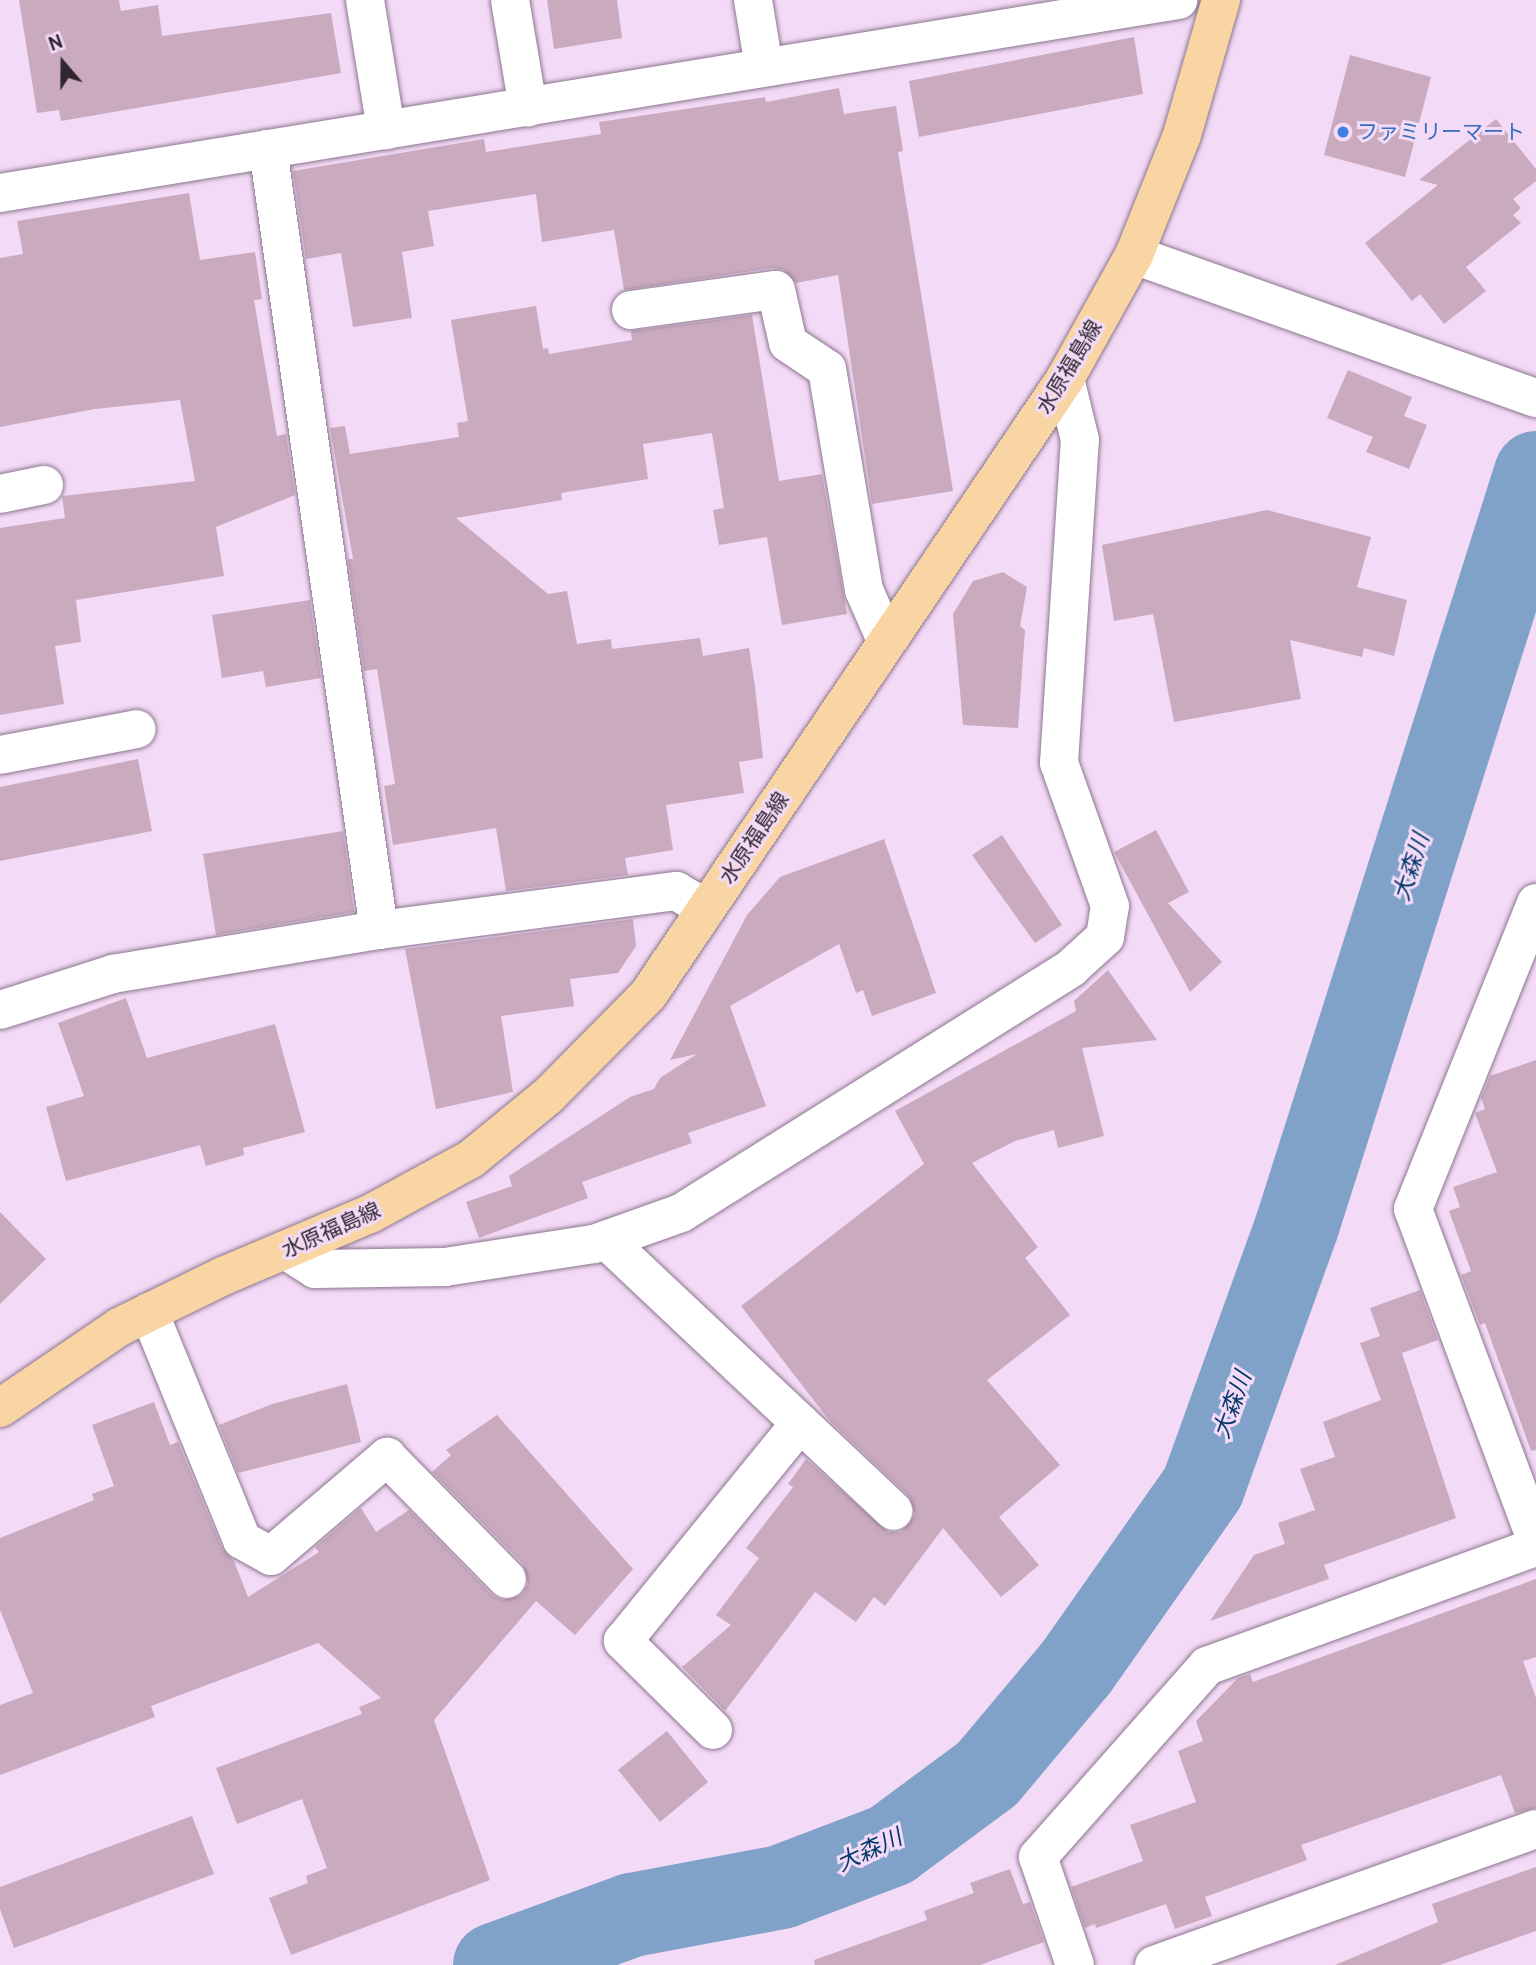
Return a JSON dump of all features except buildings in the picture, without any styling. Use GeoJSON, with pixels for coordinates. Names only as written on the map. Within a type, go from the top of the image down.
{"type":"FeatureCollection","features":[{"type":"Feature","properties":{"kind":"main road","name":"水原福島線"},"geometry":{"type":"LineString","coordinates":[[0,1408],[119,1327],[370,1214],[471,1159],[548,1096],[648,995],[886,640],[1065,380],[1134,255],[1182,135],[1221,0]]}},
{"type":"Feature","properties":{"kind":"street"},"geometry":{"type":"LineString","coordinates":[[365,0],[386,130]]}},
{"type":"Feature","properties":{"kind":"street"},"geometry":{"type":"LineString","coordinates":[[510,0],[528,107]]}},
{"type":"Feature","properties":{"kind":"street"},"geometry":{"type":"LineString","coordinates":[[753,0],[764,66]]}},
{"type":"Feature","properties":{"kind":"street"},"geometry":{"type":"LineString","coordinates":[[0,193],[764,66],[1040,11],[1178,0]]}},
{"type":"Feature","properties":{"kind":"street"},"geometry":{"type":"LineString","coordinates":[[268,149],[379,930]]}},
{"type":"Feature","properties":{"kind":"street"},"geometry":{"type":"LineString","coordinates":[[1134,255],[1523,393]]}},
{"type":"Feature","properties":{"kind":"street"},"geometry":{"type":"LineString","coordinates":[[631,310],[776,290],[788,343],[827,369],[864,590],[886,640]]}},
{"type":"Feature","properties":{"kind":"street"},"geometry":{"type":"LineString","coordinates":[[285,1250],[314,1269],[445,1267],[606,1240],[681,1213],[1071,968],[1105,937],[1110,905],[1059,763],[1080,440],[1065,380]]}},
{"type":"Feature","properties":{"kind":"street"},"geometry":{"type":"LineString","coordinates":[[0,494],[44,485]]}},
{"type":"Feature","properties":{"kind":"street"},"geometry":{"type":"LineString","coordinates":[[0,755],[137,729]]}},
{"type":"Feature","properties":{"kind":"street"},"geometry":{"type":"LineString","coordinates":[[0,1010],[113,974],[379,930],[676,891],[706,908]]}},
{"type":"Feature","properties":{"kind":"street"},"geometry":{"type":"LineString","coordinates":[[1536,903],[1413,1209],[1536,1539]]}},
{"type":"Feature","properties":{"kind":"street"},"geometry":{"type":"LineString","coordinates":[[606,1240],[894,1511]]}},
{"type":"Feature","properties":{"kind":"street"},"geometry":{"type":"LineString","coordinates":[[149,1312],[242,1539],[271,1556],[387,1457],[507,1579]]}},
{"type":"Feature","properties":{"kind":"street"},"geometry":{"type":"LineString","coordinates":[[713,1730],[623,1641],[800,1423]]}},
{"type":"Feature","properties":{"kind":"street"},"geometry":{"type":"LineString","coordinates":[[1075,1965],[1038,1857],[1207,1666],[1536,1547]]}},
{"type":"Feature","properties":{"kind":"street"},"geometry":{"type":"LineString","coordinates":[[1154,1965],[1536,1829]]}},
{"type":"Feature","properties":{"kind":"waterway","name":"大森川"},"geometry":{"type":"LineString","coordinates":[[495,1965],[632,1915],[781,1887],[891,1845],[987,1774],[1076,1668],[1203,1487],[1297,1226],[1536,473]]}},
{"type":"Feature","properties":{"kind":"place","name":"ファミリーマート"},"geometry":{"type":"Point","coordinates":[1343,132]}}]}
